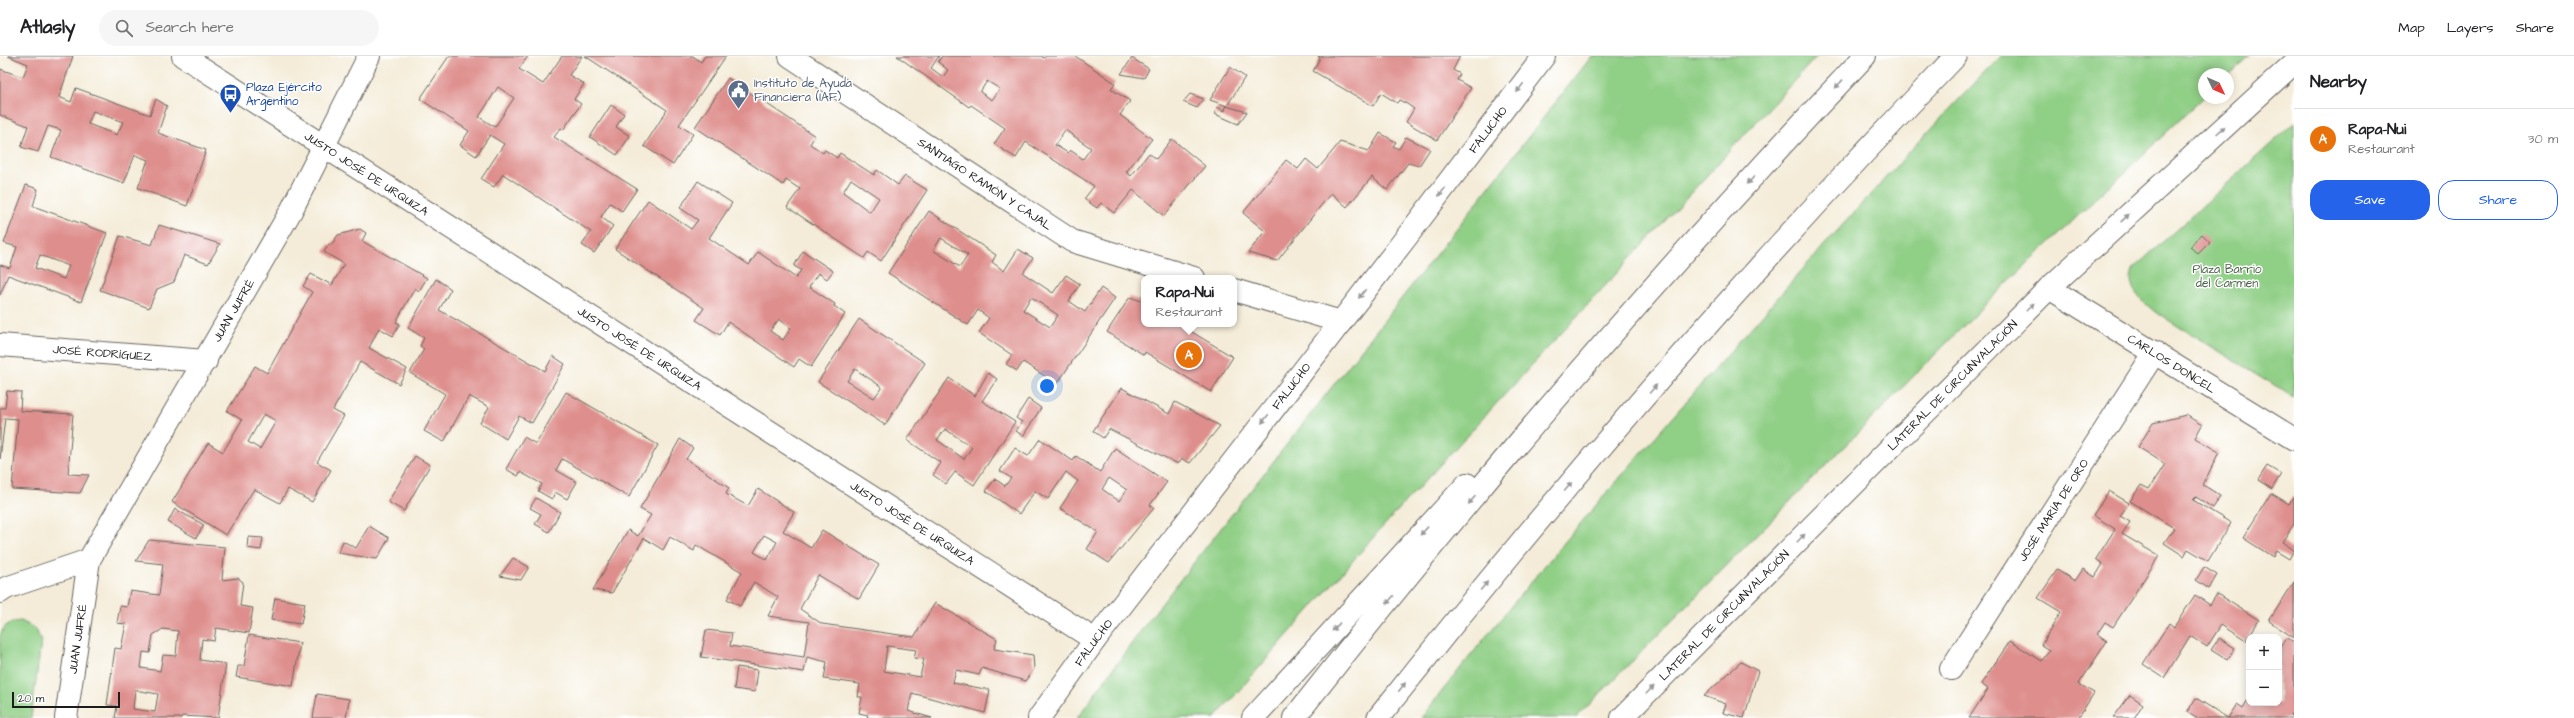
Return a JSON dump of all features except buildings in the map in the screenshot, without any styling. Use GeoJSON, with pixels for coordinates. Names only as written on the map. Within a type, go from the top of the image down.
{"type":"FeatureCollection","features":[{"type":"Feature","properties":{"kind":"main road","name":"JUSTO JOSÉ DE URQUIZA"},"geometry":{"type":"LineString","coordinates":[[183,56],[1095,640]]}},
{"type":"Feature","properties":{"kind":"main road","name":"JUAN JUFRÉ"},"geometry":{"type":"LineString","coordinates":[[66,718],[89,560],[206,361],[291,211],[325,147],[368,56]]}},
{"type":"Feature","properties":{"kind":"main road","name":"SANTIAGO RAMÓN Y CAJAL"},"geometry":{"type":"LineString","coordinates":[[790,56],[1072,241],[1184,275]]}},
{"type":"Feature","properties":{"kind":"main road","name":"FALUCHO"},"geometry":{"type":"LineString","coordinates":[[1040,718],[1095,640],[1544,56]]}},
{"type":"Feature","properties":{"kind":"main road"},"geometry":{"type":"LineString","coordinates":[[1253,718],[1536,409],[1662,278],[1865,56]]}},
{"type":"Feature","properties":{"kind":"main road"},"geometry":{"type":"LineString","coordinates":[[1378,718],[1544,514],[1723,308],[1836,182],[1956,56]]}},
{"type":"Feature","properties":{"kind":"main road","name":"LATERAL DE CIRCUNVALACIÓN"},"geometry":{"type":"LineString","coordinates":[[1622,718],[2049,288],[2294,63]]}},
{"type":"Feature","properties":{"kind":"main road"},"geometry":{"type":"LineString","coordinates":[[1294,718],[1498,469],[1662,278]]}},
{"type":"Feature","properties":{"kind":"main road","name":"CARLOS DONCEL"},"geometry":{"type":"LineString","coordinates":[[2049,288],[2294,438]]}},
{"type":"Feature","properties":{"kind":"main road"},"geometry":{"type":"LineString","coordinates":[[1237,291],[1341,322]]}},
{"type":"Feature","properties":{"kind":"main road","name":"JOSÉ RODRÍGUEZ"},"geometry":{"type":"LineString","coordinates":[[0,345],[206,361]]}},
{"type":"Feature","properties":{"kind":"main road","name":"JOSÉ MARÍA DE ORO"},"geometry":{"type":"LineString","coordinates":[[1951,669],[2155,352]]}},
{"type":"Feature","properties":{"kind":"main road"},"geometry":{"type":"LineString","coordinates":[[0,592],[6,588],[89,560]]}},
{"type":"Feature","properties":{"kind":"green space"},"geometry":{"type":"Polygon","coordinates":[[[1592,56],[1817,56],[1378,532],[1215,718],[1077,718],[1148,621],[1592,56]]]}},
{"type":"Feature","properties":{"kind":"green space"},"geometry":{"type":"Polygon","coordinates":[[[2001,56],[2249,56],[2234,70],[2234,68],[2198,68],[2198,103],[1992,297],[1576,718],[1421,718],[1493,627],[1606,494],[1789,285],[1929,131],[2001,56]]]}},
{"type":"Feature","properties":{"kind":"green space","name":"Plaza Barrio del Carmen"},"geometry":{"type":"Polygon","coordinates":[[[2294,123],[2294,397],[2155,312],[2136,293],[2131,282],[2131,275],[2134,268],[2294,123]]]}},
{"type":"Feature","properties":{"kind":"green space"},"geometry":{"type":"Polygon","coordinates":[[[21,621],[36,629],[41,642],[31,718],[0,718],[0,636],[3,629],[8,624],[21,621]]]}},
{"type":"Feature","properties":{"kind":"place","name":"Instituto de Ayuda Financiera (IAF)"},"geometry":{"type":"Point","coordinates":[738,110]}},
{"type":"Feature","properties":{"kind":"place","name":"Plaza Ejército Argentino"},"geometry":{"type":"Point","coordinates":[230,114]}},
{"type":"Feature","properties":{"kind":"place","name":"Rapa-Nui"},"geometry":{"type":"Point","coordinates":[1189,355]}}]}
